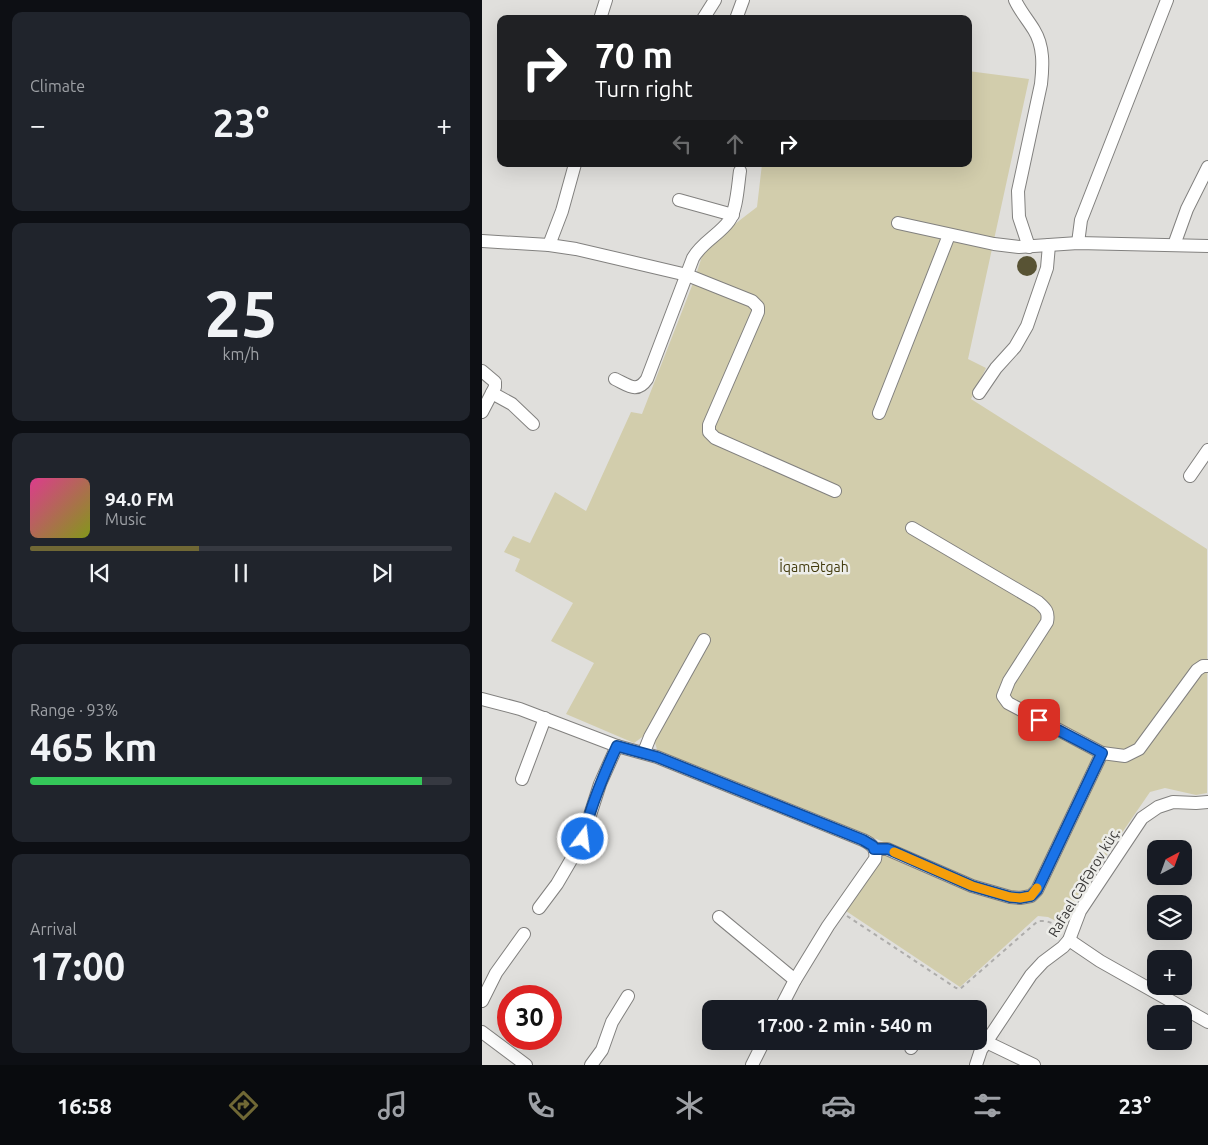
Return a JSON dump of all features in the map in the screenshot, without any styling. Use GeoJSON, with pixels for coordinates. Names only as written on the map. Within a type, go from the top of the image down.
{"type":"FeatureCollection","features":[{"type":"Feature","properties":{"kind":"street"},"geometry":{"type":"LineString","coordinates":[[601,15],[606,0]]}},
{"type":"Feature","properties":{"kind":"street"},"geometry":{"type":"LineString","coordinates":[[705,15],[714,0]]}},
{"type":"Feature","properties":{"kind":"street"},"geometry":{"type":"LineString","coordinates":[[737,15],[743,0]]}},
{"type":"Feature","properties":{"kind":"street"},"geometry":{"type":"LineString","coordinates":[[1014,0],[1035,32],[1041,46],[1043,67],[1018,190],[1019,217],[1029,247]]}},
{"type":"Feature","properties":{"kind":"street"},"geometry":{"type":"LineString","coordinates":[[1078,243],[1081,220],[1167,0]]}},
{"type":"Feature","properties":{"kind":"street"},"geometry":{"type":"LineString","coordinates":[[549,245],[562,211],[574,167]]}},
{"type":"Feature","properties":{"kind":"street"},"geometry":{"type":"LineString","coordinates":[[1174,245],[1187,209],[1208,167]]}},
{"type":"Feature","properties":{"kind":"street"},"geometry":{"type":"LineString","coordinates":[[615,379],[633,388],[638,388],[647,379],[696,253],[727,224],[733,215],[740,171]]}},
{"type":"Feature","properties":{"kind":"street"},"geometry":{"type":"LineString","coordinates":[[679,200],[733,215]]}},
{"type":"Feature","properties":{"kind":"street"},"geometry":{"type":"LineString","coordinates":[[898,223],[994,244],[1029,247],[1078,243],[1208,246]]}},
{"type":"Feature","properties":{"kind":"street"},"geometry":{"type":"LineString","coordinates":[[880,413],[949,235]]}},
{"type":"Feature","properties":{"kind":"street"},"geometry":{"type":"LineString","coordinates":[[482,241],[549,245],[576,249],[687,274],[752,300],[758,307],[758,312],[709,425],[709,432],[715,438],[835,490]]}},
{"type":"Feature","properties":{"kind":"street"},"geometry":{"type":"LineString","coordinates":[[979,393],[996,368],[1015,347],[1027,326],[1046,268],[1049,245]]}},
{"type":"Feature","properties":{"kind":"street"},"geometry":{"type":"LineString","coordinates":[[482,371],[495,382],[495,388],[482,412]]}},
{"type":"Feature","properties":{"kind":"street"},"geometry":{"type":"LineString","coordinates":[[492,393],[512,404],[533,424]]}},
{"type":"Feature","properties":{"kind":"street"},"geometry":{"type":"LineString","coordinates":[[1190,476],[1208,450]]}},
{"type":"Feature","properties":{"kind":"street"},"geometry":{"type":"LineString","coordinates":[[912,528],[1038,602],[1045,608],[1048,614],[1047,622],[1009,681],[1003,696],[1008,703],[1102,753],[1125,756],[1139,749],[1197,670],[1203,666],[1208,666]]}},
{"type":"Feature","properties":{"kind":"street"},"geometry":{"type":"LineString","coordinates":[[644,752],[650,737],[704,640]]}},
{"type":"Feature","properties":{"kind":"street"},"geometry":{"type":"LineString","coordinates":[[482,700],[545,718],[617,746],[644,752],[863,840],[873,846],[875,859],[839,911],[795,980],[785,1000]]}},
{"type":"Feature","properties":{"kind":"street"},"geometry":{"type":"LineString","coordinates":[[522,779],[545,718]]}},
{"type":"Feature","properties":{"kind":"street"},"geometry":{"type":"LineString","coordinates":[[539,908],[557,884],[581,843],[600,784],[617,746]]}},
{"type":"Feature","properties":{"kind":"street"},"geometry":{"type":"LineString","coordinates":[[874,849],[888,849],[972,886],[1010,897],[1031,896],[1037,890],[1102,753]]}},
{"type":"Feature","properties":{"kind":"street","name":"Rafael Cəfərov küç."},"geometry":{"type":"LineString","coordinates":[[987,1033],[1031,974],[1063,946],[1071,933],[1080,911],[1142,818],[1158,807],[1172,802],[1206,804]]}},
{"type":"Feature","properties":{"kind":"street"},"geometry":{"type":"LineString","coordinates":[[719,917],[795,980]]}},
{"type":"Feature","properties":{"kind":"street"},"geometry":{"type":"LineString","coordinates":[[1071,933],[1100,961],[1208,1022]]}},
{"type":"Feature","properties":{"kind":"street"},"geometry":{"type":"LineString","coordinates":[[482,1002],[500,966],[524,934]]}},
{"type":"Feature","properties":{"kind":"street"},"geometry":{"type":"LineString","coordinates":[[592,1065],[602,1050],[612,1022],[628,996]]}},
{"type":"Feature","properties":{"kind":"street"},"geometry":{"type":"LineString","coordinates":[[482,1032],[526,1065]]}},
{"type":"Feature","properties":{"kind":"street"},"geometry":{"type":"LineString","coordinates":[[987,1042],[1034,1065]]}},
{"type":"Feature","properties":{"kind":"street"},"geometry":{"type":"LineString","coordinates":[[752,1065],[760,1050]]}},
{"type":"Feature","properties":{"kind":"street","name":"Rafael Cəfərov küç."},"geometry":{"type":"LineString","coordinates":[[976,1065],[980,1050]]}},
{"type":"Feature","properties":{"kind":"path"},"geometry":{"type":"LineString","coordinates":[[839,911],[960,989],[1038,921],[1046,920],[1063,926],[1071,933]]}},
{"type":"Feature","properties":{"kind":"green space","name":"İqamətgah"},"geometry":{"type":"Polygon","coordinates":[[[972,72],[1029,79],[968,359],[986,368],[971,399],[1207,549],[1207,793],[1196,795],[1165,788],[1150,792],[1060,923],[1048,917],[1038,916],[960,987],[843,909],[881,856],[885,856],[889,844],[658,753],[654,739],[645,735],[634,743],[566,714],[594,663],[551,641],[573,603],[515,571],[520,559],[504,552],[513,536],[530,543],[555,492],[586,511],[631,412],[642,414],[695,278],[705,247],[757,207],[762,167],[972,167],[972,72]]]}},
{"type":"Feature","properties":{"kind":"building"},"geometry":{"type":"Polygon","coordinates":[[[1027,256],[1034,259],[1037,266],[1034,273],[1027,276],[1020,273],[1017,266],[1020,259],[1027,256]]]}},
{"type":"Feature","properties":{"kind":"slow traffic"},"geometry":{"type":"LineString","coordinates":[[894,852],[972,886],[1010,897],[1031,896],[1037,888]]}},
{"type":"Feature","properties":{"kind":"route"},"geometry":{"type":"LineString","coordinates":[[583,839],[600,784],[617,746],[657,757],[869,842],[874,849],[888,849],[972,886],[1010,897],[1031,896],[1037,890],[1102,753],[1039,720]]}}]}
